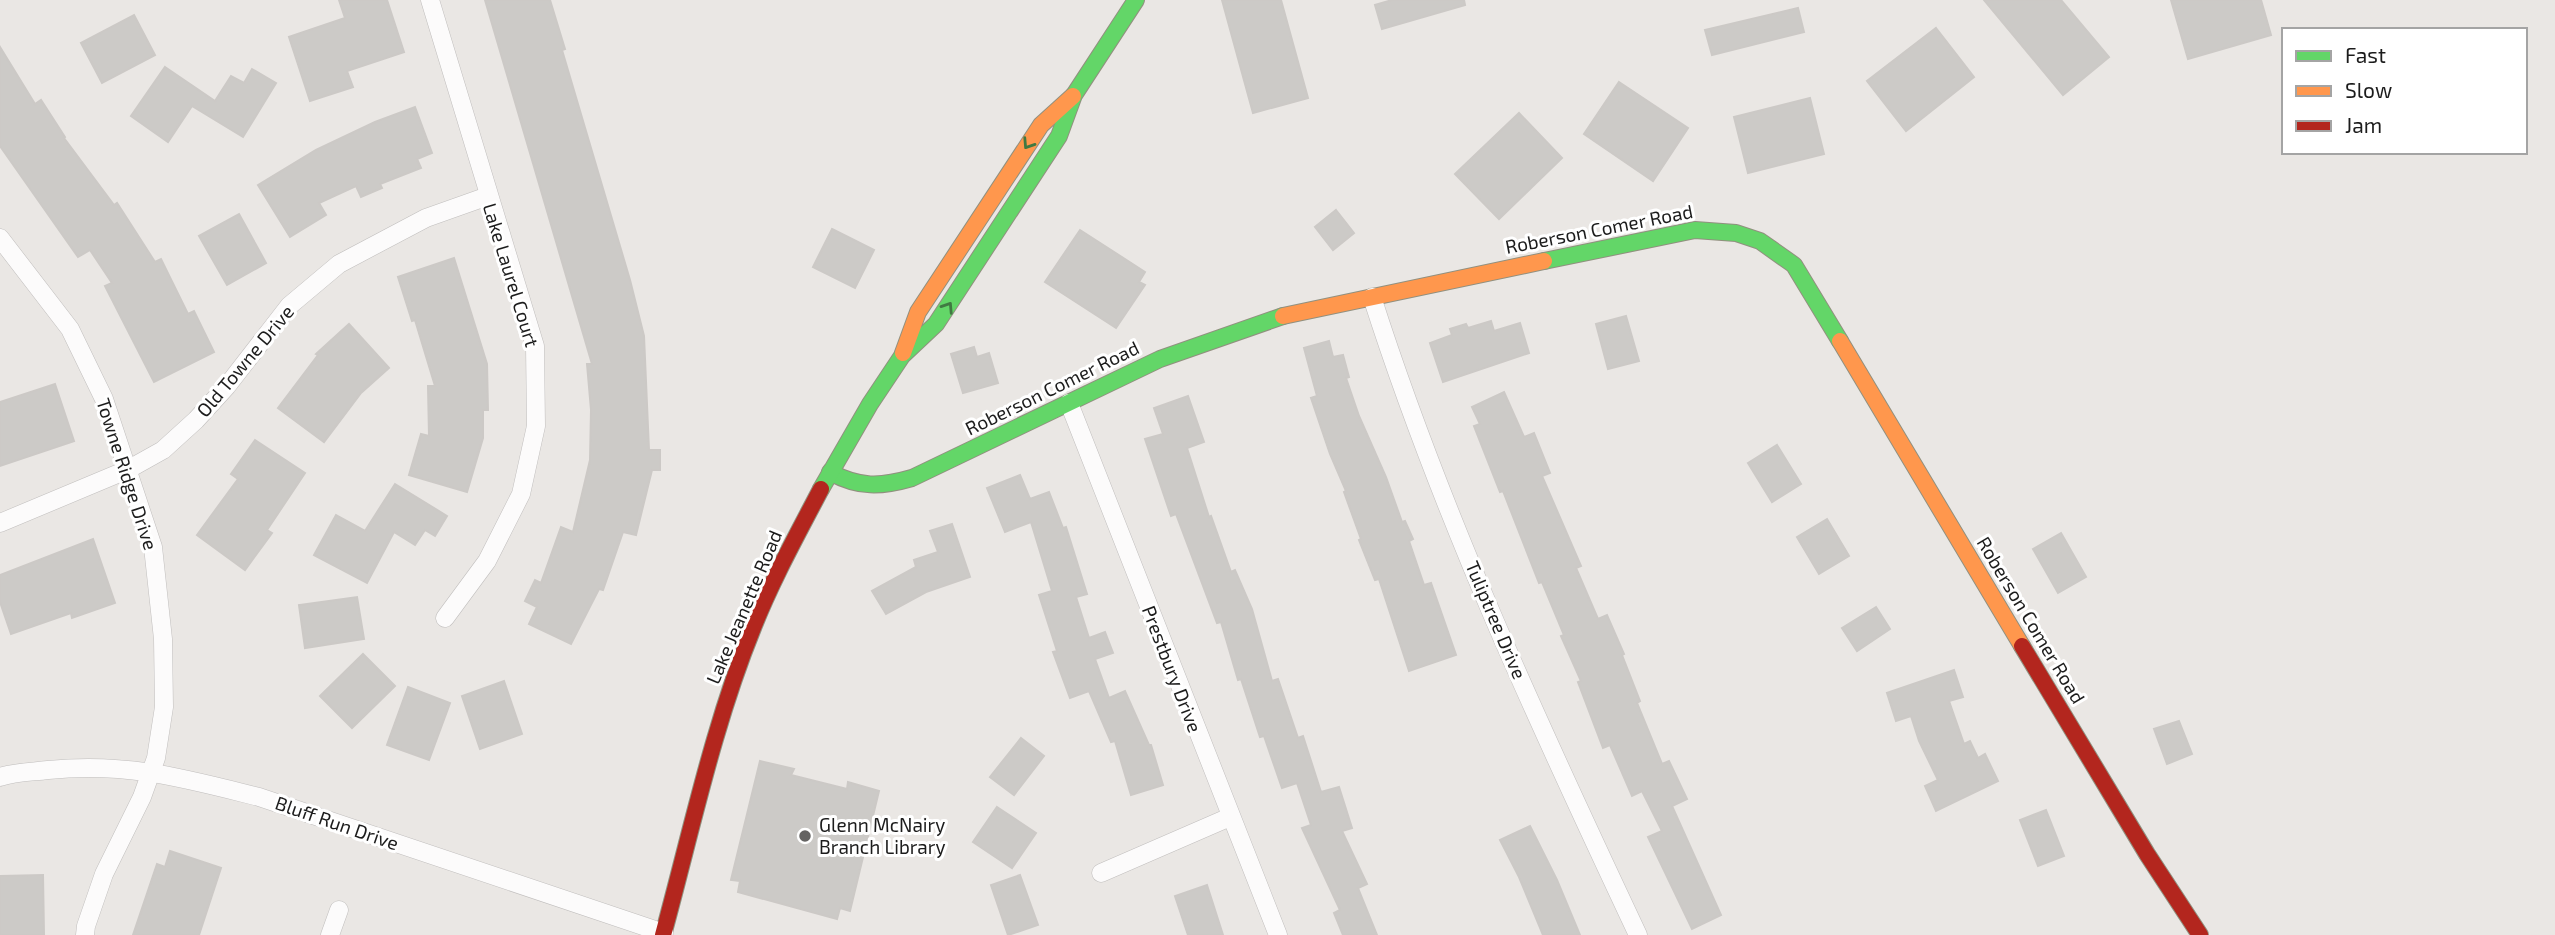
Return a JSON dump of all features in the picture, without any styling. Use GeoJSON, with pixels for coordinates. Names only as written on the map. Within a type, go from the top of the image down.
{"type":"FeatureCollection","features":[{"type":"Feature","properties":{"kind":"street","name":"Lake Laurel Court"},"geometry":{"type":"LineString","coordinates":[[430,0],[535,346],[536,426],[520,494],[487,561],[445,618]]}},
{"type":"Feature","properties":{"kind":"street","name":"Lake Jeanette Road"},"geometry":{"type":"LineString","coordinates":[[664,934],[719,729],[753,628],[788,551],[830,472],[902,356],[936,324],[1059,136],[1074,95],[1136,0]]}},
{"type":"Feature","properties":{"kind":"street","name":"Old Towne Drive"},"geometry":{"type":"LineString","coordinates":[[0,523],[129,469],[163,450],[196,420],[227,386],[289,306],[339,264],[426,218],[488,196]]}},
{"type":"Feature","properties":{"kind":"street","name":"Roberson Comer Road"},"geometry":{"type":"LineString","coordinates":[[830,472],[849,484],[872,487],[912,478],[1160,359],[1269,320],[1695,230],[1741,232],[1758,238],[1781,252],[1794,265],[2147,855],[2200,935]]}},
{"type":"Feature","properties":{"kind":"street","name":"Towne Ridge Drive"},"geometry":{"type":"LineString","coordinates":[[0,238],[70,329],[104,398],[153,547],[163,639],[164,706],[152,771],[104,874],[85,935]]}},
{"type":"Feature","properties":{"kind":"street","name":"Tuliptree Drive"},"geometry":{"type":"LineString","coordinates":[[1372,297],[1396,370],[1498,630],[1638,935]]}},
{"type":"Feature","properties":{"kind":"street","name":"Prestbury Drive"},"geometry":{"type":"LineString","coordinates":[[1069,403],[1278,935]]}},
{"type":"Feature","properties":{"kind":"street","name":"Bluff Run Drive"},"geometry":{"type":"LineString","coordinates":[[0,777],[78,767],[152,771],[259,797],[664,934]]}},
{"type":"Feature","properties":{"kind":"street"},"geometry":{"type":"LineString","coordinates":[[1101,873],[1230,817]]}},
{"type":"Feature","properties":{"kind":"street"},"geometry":{"type":"LineString","coordinates":[[330,935],[339,911]]}},
{"type":"Feature","properties":{"kind":"building"},"geometry":{"type":"Polygon","coordinates":[[[339,0],[387,0],[404,52],[347,71],[353,87],[310,101],[289,37],[345,18],[339,0]]]}},
{"type":"Feature","properties":{"kind":"building"},"geometry":{"type":"Polygon","coordinates":[[[485,0],[550,0],[644,336],[649,450],[660,450],[660,470],[652,470],[636,535],[623,532],[603,590],[599,589],[571,644],[529,624],[537,607],[525,601],[535,580],[541,583],[561,527],[573,532],[590,460],[591,410],[587,364],[592,364],[485,0]]]}},
{"type":"Feature","properties":{"kind":"building"},"geometry":{"type":"Polygon","coordinates":[[[1222,0],[1281,0],[1308,98],[1253,113],[1222,0]]]}},
{"type":"Feature","properties":{"kind":"building"},"geometry":{"type":"Polygon","coordinates":[[[1392,0],[1464,0],[1465,5],[1382,29],[1375,5],[1392,0]]]}},
{"type":"Feature","properties":{"kind":"building"},"geometry":{"type":"Polygon","coordinates":[[[1984,0],[2061,0],[2109,57],[2063,95],[1984,0]]]}},
{"type":"Feature","properties":{"kind":"building"},"geometry":{"type":"Polygon","coordinates":[[[2171,0],[2261,0],[2271,35],[2188,59],[2171,0]]]}},
{"type":"Feature","properties":{"kind":"building"},"geometry":{"type":"Polygon","coordinates":[[[1798,8],[1804,32],[1712,55],[1705,30],[1798,8]]]}},
{"type":"Feature","properties":{"kind":"building"},"geometry":{"type":"Polygon","coordinates":[[[134,15],[155,55],[102,83],[81,43],[134,15]]]}},
{"type":"Feature","properties":{"kind":"building"},"geometry":{"type":"Polygon","coordinates":[[[1936,28],[1974,77],[1906,131],[1867,81],[1936,28]]]}},
{"type":"Feature","properties":{"kind":"building"},"geometry":{"type":"Polygon","coordinates":[[[0,47],[35,104],[41,100],[64,138],[114,205],[117,203],[155,262],[161,259],[188,314],[194,311],[214,352],[154,382],[105,286],[112,283],[90,250],[78,257],[0,146],[0,47]]]}},
{"type":"Feature","properties":{"kind":"building"},"geometry":{"type":"Polygon","coordinates":[[[165,67],[215,101],[231,76],[244,83],[252,69],[276,83],[243,137],[192,106],[168,142],[131,116],[165,67]]]}},
{"type":"Feature","properties":{"kind":"building"},"geometry":{"type":"Polygon","coordinates":[[[1619,82],[1688,128],[1653,181],[1584,134],[1619,82]]]}},
{"type":"Feature","properties":{"kind":"building"},"geometry":{"type":"Polygon","coordinates":[[[1810,98],[1824,154],[1748,173],[1734,117],[1810,98]]]}},
{"type":"Feature","properties":{"kind":"building"},"geometry":{"type":"Polygon","coordinates":[[[415,107],[432,153],[417,159],[421,168],[380,184],[382,188],[361,197],[356,186],[319,203],[326,215],[290,237],[258,185],[316,150],[375,122],[415,107]]]}},
{"type":"Feature","properties":{"kind":"building"},"geometry":{"type":"Polygon","coordinates":[[[1519,113],[1562,158],[1499,219],[1455,174],[1519,113]]]}},
{"type":"Feature","properties":{"kind":"building"},"geometry":{"type":"Polygon","coordinates":[[[1336,210],[1354,233],[1333,250],[1315,227],[1336,210]]]}},
{"type":"Feature","properties":{"kind":"building"},"geometry":{"type":"Polygon","coordinates":[[[239,214],[266,263],[227,285],[199,236],[239,214]]]}},
{"type":"Feature","properties":{"kind":"building"},"geometry":{"type":"Polygon","coordinates":[[[832,229],[874,250],[855,288],[813,267],[832,229]]]}},
{"type":"Feature","properties":{"kind":"building"},"geometry":{"type":"Polygon","coordinates":[[[1080,230],[1145,272],[1139,282],[1145,285],[1116,328],[1045,282],[1080,230]]]}},
{"type":"Feature","properties":{"kind":"building"},"geometry":{"type":"Polygon","coordinates":[[[454,258],[487,364],[488,410],[483,410],[483,438],[467,492],[409,475],[421,434],[429,436],[428,386],[435,386],[415,320],[412,321],[398,277],[454,258]]]}},
{"type":"Feature","properties":{"kind":"building"},"geometry":{"type":"Polygon","coordinates":[[[1626,316],[1639,361],[1608,369],[1596,324],[1626,316]]]}},
{"type":"Feature","properties":{"kind":"building"},"geometry":{"type":"Polygon","coordinates":[[[1491,321],[1494,331],[1520,323],[1529,353],[1443,382],[1430,343],[1452,335],[1450,329],[1466,324],[1468,328],[1491,321]]]}},
{"type":"Feature","properties":{"kind":"building"},"geometry":{"type":"Polygon","coordinates":[[[349,324],[389,368],[361,393],[324,442],[278,408],[318,355],[316,354],[349,324]]]}},
{"type":"Feature","properties":{"kind":"building"},"geometry":{"type":"Polygon","coordinates":[[[1329,341],[1333,357],[1343,355],[1349,377],[1346,378],[1359,416],[1402,522],[1405,521],[1413,539],[1409,541],[1424,585],[1431,583],[1456,655],[1409,671],[1379,579],[1375,580],[1359,540],[1361,539],[1344,492],[1346,491],[1311,398],[1317,396],[1304,348],[1329,341]]]}},
{"type":"Feature","properties":{"kind":"building"},"geometry":{"type":"Polygon","coordinates":[[[974,347],[977,357],[989,353],[998,383],[963,393],[951,354],[974,347]]]}},
{"type":"Feature","properties":{"kind":"building"},"geometry":{"type":"Polygon","coordinates":[[[55,384],[74,441],[0,466],[0,402],[55,384]]]}},
{"type":"Feature","properties":{"kind":"building"},"geometry":{"type":"Polygon","coordinates":[[[1504,392],[1524,437],[1534,433],[1550,473],[1542,476],[1581,566],[1576,568],[1598,619],[1607,615],[1624,654],[1622,655],[1640,701],[1637,703],[1662,764],[1669,761],[1687,799],[1672,806],[1721,915],[1692,929],[1648,837],[1662,831],[1642,791],[1632,796],[1610,745],[1603,748],[1578,682],[1581,681],[1561,636],[1564,635],[1542,582],[1539,583],[1474,426],[1480,424],[1472,407],[1504,392]]]}},
{"type":"Feature","properties":{"kind":"building"},"geometry":{"type":"Polygon","coordinates":[[[1188,396],[1204,442],[1187,448],[1209,517],[1211,516],[1231,572],[1235,570],[1252,609],[1272,681],[1278,679],[1298,738],[1303,736],[1321,792],[1339,787],[1352,828],[1342,831],[1367,884],[1358,888],[1377,935],[1343,935],[1334,913],[1340,910],[1302,828],[1311,825],[1297,783],[1282,788],[1264,736],[1260,737],[1241,679],[1238,680],[1221,622],[1217,623],[1176,514],[1171,516],[1145,439],[1163,434],[1154,408],[1188,396]]]}},
{"type":"Feature","properties":{"kind":"building"},"geometry":{"type":"Polygon","coordinates":[[[255,440],[305,473],[267,530],[272,533],[245,570],[197,535],[238,479],[231,474],[255,440]]]}},
{"type":"Feature","properties":{"kind":"building"},"geometry":{"type":"Polygon","coordinates":[[[1777,445],[1801,484],[1772,502],[1748,463],[1777,445]]]}},
{"type":"Feature","properties":{"kind":"building"},"geometry":{"type":"Polygon","coordinates":[[[1020,475],[1030,499],[1049,492],[1063,528],[1066,527],[1087,594],[1076,597],[1089,638],[1105,632],[1113,653],[1095,659],[1109,698],[1125,691],[1151,745],[1163,785],[1131,795],[1115,741],[1111,742],[1089,691],[1070,698],[1053,652],[1057,651],[1039,595],[1052,591],[1031,522],[1005,532],[987,488],[1020,475]]]}},
{"type":"Feature","properties":{"kind":"building"},"geometry":{"type":"Polygon","coordinates":[[[395,484],[447,516],[435,536],[425,530],[415,545],[394,532],[367,583],[314,555],[336,515],[365,531],[395,484]]]}},
{"type":"Feature","properties":{"kind":"building"},"geometry":{"type":"Polygon","coordinates":[[[1827,519],[1849,556],[1819,574],[1797,537],[1827,519]]]}},
{"type":"Feature","properties":{"kind":"building"},"geometry":{"type":"Polygon","coordinates":[[[952,524],[970,577],[926,592],[886,614],[872,591],[916,567],[914,560],[938,552],[930,531],[952,524]]]}},
{"type":"Feature","properties":{"kind":"building"},"geometry":{"type":"Polygon","coordinates":[[[2061,533],[2086,577],[2058,593],[2033,549],[2061,533]]]}},
{"type":"Feature","properties":{"kind":"building"},"geometry":{"type":"Polygon","coordinates":[[[93,539],[115,603],[72,618],[71,613],[11,634],[0,602],[0,575],[93,539]]]}},
{"type":"Feature","properties":{"kind":"building"},"geometry":{"type":"Polygon","coordinates":[[[357,597],[364,639],[305,648],[299,605],[357,597]]]}},
{"type":"Feature","properties":{"kind":"building"},"geometry":{"type":"Polygon","coordinates":[[[1876,607],[1890,629],[1857,651],[1842,628],[1876,607]]]}},
{"type":"Feature","properties":{"kind":"building"},"geometry":{"type":"Polygon","coordinates":[[[363,654],[395,686],[352,728],[320,696],[363,654]]]}},
{"type":"Feature","properties":{"kind":"building"},"geometry":{"type":"Polygon","coordinates":[[[1954,670],[1963,697],[1949,701],[1964,744],[1970,741],[1978,758],[1985,754],[1998,781],[1936,811],[1925,786],[1938,780],[1919,741],[1911,716],[1896,721],[1887,693],[1954,670]]]}},
{"type":"Feature","properties":{"kind":"building"},"geometry":{"type":"Polygon","coordinates":[[[504,681],[522,734],[480,749],[462,696],[504,681]]]}},
{"type":"Feature","properties":{"kind":"building"},"geometry":{"type":"Polygon","coordinates":[[[408,687],[450,703],[429,760],[387,745],[408,687]]]}},
{"type":"Feature","properties":{"kind":"building"},"geometry":{"type":"Polygon","coordinates":[[[2179,721],[2192,754],[2167,764],[2154,729],[2179,721]]]}},
{"type":"Feature","properties":{"kind":"building"},"geometry":{"type":"Polygon","coordinates":[[[1021,738],[1044,756],[1014,795],[990,777],[1021,738]]]}},
{"type":"Feature","properties":{"kind":"building","name":"Glenn McNairy Branch Library"},"geometry":{"type":"Polygon","coordinates":[[[760,761],[794,769],[791,775],[847,789],[848,782],[879,791],[850,911],[840,908],[837,919],[738,892],[740,881],[731,880],[760,761]]]}},
{"type":"Feature","properties":{"kind":"building"},"geometry":{"type":"Polygon","coordinates":[[[997,807],[1036,833],[1012,868],[973,842],[997,807]]]}},
{"type":"Feature","properties":{"kind":"building"},"geometry":{"type":"Polygon","coordinates":[[[2046,810],[2064,856],[2038,866],[2020,820],[2046,810]]]}},
{"type":"Feature","properties":{"kind":"building"},"geometry":{"type":"Polygon","coordinates":[[[1530,826],[1580,935],[1543,935],[1500,840],[1530,826]]]}},
{"type":"Feature","properties":{"kind":"building"},"geometry":{"type":"Polygon","coordinates":[[[170,851],[221,868],[199,935],[133,935],[157,864],[165,867],[170,851]]]}},
{"type":"Feature","properties":{"kind":"building"},"geometry":{"type":"Polygon","coordinates":[[[43,875],[44,935],[0,935],[0,876],[43,875]]]}},
{"type":"Feature","properties":{"kind":"building"},"geometry":{"type":"Polygon","coordinates":[[[1020,875],[1038,925],[1008,935],[991,885],[1020,875]]]}},
{"type":"Feature","properties":{"kind":"building"},"geometry":{"type":"Polygon","coordinates":[[[1207,885],[1223,935],[1188,935],[1175,896],[1207,885]]]}},
{"type":"Feature","properties":{"kind":"traffic: fast"},"geometry":{"type":"LineString","coordinates":[[821,489],[870,404],[902,356],[936,324],[1059,136],[1074,95],[1136,0]]}},
{"type":"Feature","properties":{"kind":"traffic: fast"},"geometry":{"type":"LineString","coordinates":[[1544,261],[1695,230],[1736,233],[1760,241],[1794,265],[1840,341]]}},
{"type":"Feature","properties":{"kind":"traffic: fast"},"geometry":{"type":"LineString","coordinates":[[830,472],[851,481],[870,484],[912,478],[1160,359],[1283,316]]}},
{"type":"Feature","properties":{"kind":"traffic: slow"},"geometry":{"type":"LineString","coordinates":[[903,353],[918,312],[1041,125],[1073,96]]}},
{"type":"Feature","properties":{"kind":"traffic: slow"},"geometry":{"type":"LineString","coordinates":[[1283,316],[1544,261]]}},
{"type":"Feature","properties":{"kind":"traffic: slow"},"geometry":{"type":"LineString","coordinates":[[1840,341],[2022,646]]}},
{"type":"Feature","properties":{"kind":"traffic: jam"},"geometry":{"type":"LineString","coordinates":[[663,935],[703,780],[739,665],[768,593],[821,489]]}},
{"type":"Feature","properties":{"kind":"traffic: jam"},"geometry":{"type":"LineString","coordinates":[[2022,646],[2147,854],[2200,935]]}},
{"type":"Feature","properties":{"kind":"place","name":"Glenn McNairy Branch Library"},"geometry":{"type":"Point","coordinates":[805,836]}}]}
